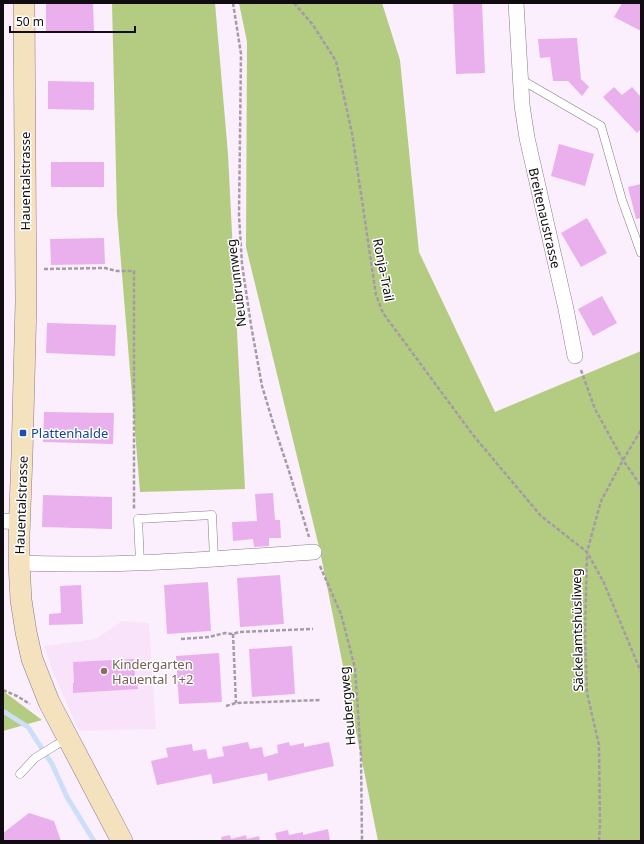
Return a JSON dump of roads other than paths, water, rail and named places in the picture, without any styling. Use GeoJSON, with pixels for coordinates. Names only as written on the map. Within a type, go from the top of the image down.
{"type":"FeatureCollection","features":[{"type":"Feature","properties":{"kind":"street","name":"Hauentalstrasse"},"geometry":{"type":"LineString","coordinates":[[24,3],[26,303],[12,521],[19,563],[21,600],[32,659],[49,702],[122,841]]}},
{"type":"Feature","properties":{"kind":"street","name":"Breitenaustrasse"},"geometry":{"type":"LineString","coordinates":[[516,3],[522,105],[527,138],[566,309],[575,356]]}},
{"type":"Feature","properties":{"kind":"street"},"geometry":{"type":"LineString","coordinates":[[19,563],[140,563],[314,552]]}},
{"type":"Feature","properties":{"kind":"lane"},"geometry":{"type":"LineString","coordinates":[[520,80],[601,126],[622,200],[641,253]]}},
{"type":"Feature","properties":{"kind":"lane"},"geometry":{"type":"LineString","coordinates":[[140,563],[138,519],[212,515],[214,559]]}},
{"type":"Feature","properties":{"kind":"lane"},"geometry":{"type":"LineString","coordinates":[[20,774],[35,758],[68,738]]}},
{"type":"Feature","properties":{"kind":"waterway"},"geometry":{"type":"LineString","coordinates":[[3,711],[28,727],[52,764],[67,797],[94,841]]}},
{"type":"Feature","properties":{"kind":"place","name":"Plattenhalde"},"geometry":{"type":"Point","coordinates":[23,433]}},
{"type":"Feature","properties":{"kind":"place","name":"Kindergarten Hauental 1+2"},"geometry":{"type":"Point","coordinates":[104,671]}}]}
